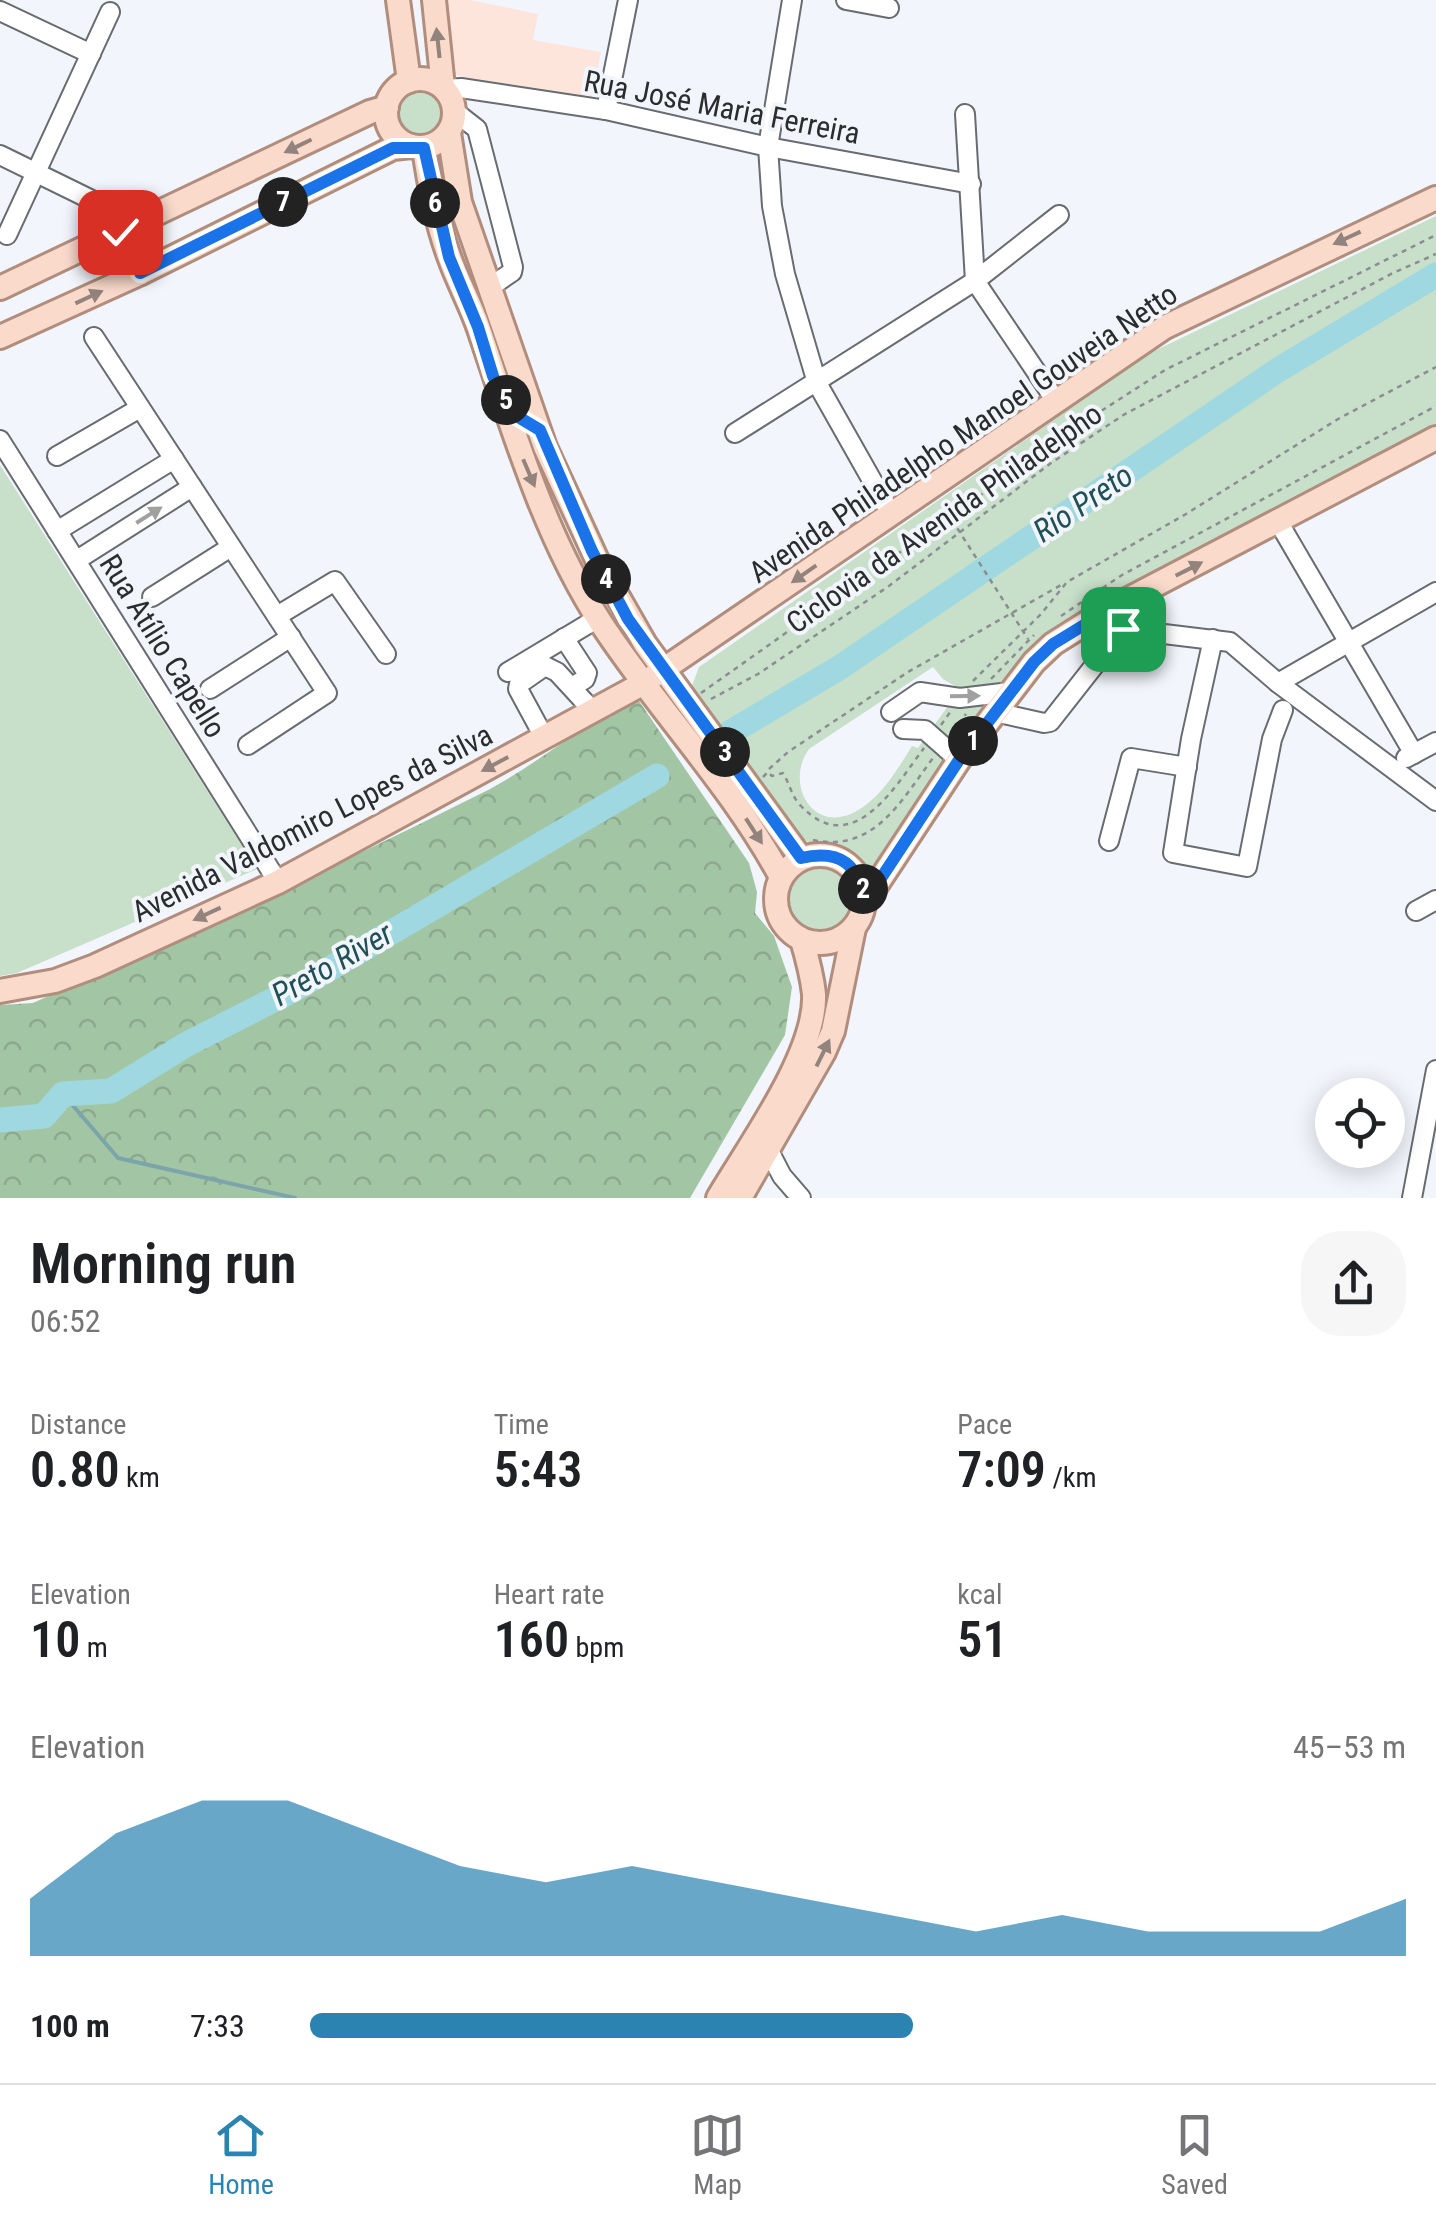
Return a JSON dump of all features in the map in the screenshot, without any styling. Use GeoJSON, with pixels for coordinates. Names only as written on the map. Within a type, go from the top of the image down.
{"type":"FeatureCollection","features":[{"type":"Feature","properties":{"kind":"main road"},"geometry":{"type":"LineString","coordinates":[[398,0],[410,81]]}},
{"type":"Feature","properties":{"kind":"main road"},"geometry":{"type":"LineString","coordinates":[[434,0],[451,101],[460,202],[540,430],[592,551],[623,610],[664,671],[696,705],[801,858]]}},
{"type":"Feature","properties":{"kind":"main road"},"geometry":{"type":"LineString","coordinates":[[417,147],[400,141],[390,129],[386,107],[396,89],[410,81],[428,80],[451,101]]}},
{"type":"Feature","properties":{"kind":"main road"},"geometry":{"type":"LineString","coordinates":[[0,337],[393,148],[437,144],[451,101]]}},
{"type":"Feature","properties":{"kind":"main road"},"geometry":{"type":"LineString","coordinates":[[0,288],[386,107]]}},
{"type":"Feature","properties":{"kind":"main road"},"geometry":{"type":"LineString","coordinates":[[417,147],[449,257],[478,327],[524,464],[569,564],[598,618],[642,684],[749,823],[781,877]]}},
{"type":"Feature","properties":{"kind":"main road","name":"Avenida Philadelpho Manoel Gouveia Netto"},"geometry":{"type":"LineString","coordinates":[[642,684],[1165,327],[1436,198]]}},
{"type":"Feature","properties":{"kind":"main road"},"geometry":{"type":"LineString","coordinates":[[120,232],[132,244],[140,273]]}},
{"type":"Feature","properties":{"kind":"main road"},"geometry":{"type":"LineString","coordinates":[[478,327],[493,328],[513,352]]}},
{"type":"Feature","properties":{"kind":"main road"},"geometry":{"type":"LineString","coordinates":[[502,395],[520,418],[540,430]]}},
{"type":"Feature","properties":{"kind":"main road"},"geometry":{"type":"LineString","coordinates":[[740,1198],[833,1031],[854,928],[864,904],[959,760],[1010,692],[1053,644],[1102,614],[1436,438]]}},
{"type":"Feature","properties":{"kind":"main road"},"geometry":{"type":"LineString","coordinates":[[569,564],[592,551]]}},
{"type":"Feature","properties":{"kind":"main road","name":"Avenida Valdomiro Lopes da Silva"},"geometry":{"type":"LineString","coordinates":[[0,991],[55,980],[94,966],[278,882],[642,684]]}},
{"type":"Feature","properties":{"kind":"main road"},"geometry":{"type":"LineString","coordinates":[[854,928],[839,939],[820,944],[802,940],[787,929],[778,913],[775,894],[781,877],[801,858],[820,854],[838,857],[853,868],[862,885],[864,904]]}},
{"type":"Feature","properties":{"kind":"main road"},"geometry":{"type":"LineString","coordinates":[[718,1198],[801,1053],[814,995],[802,940]]}},
{"type":"Feature","properties":{"kind":"street"},"geometry":{"type":"LineString","coordinates":[[606,110],[628,0]]}},
{"type":"Feature","properties":{"kind":"street"},"geometry":{"type":"LineString","coordinates":[[792,0],[768,147],[772,206],[786,274],[818,382],[891,514]]}},
{"type":"Feature","properties":{"kind":"street"},"geometry":{"type":"LineString","coordinates":[[846,0],[889,8]]}},
{"type":"Feature","properties":{"kind":"street"},"geometry":{"type":"LineString","coordinates":[[0,11],[91,54]]}},
{"type":"Feature","properties":{"kind":"street"},"geometry":{"type":"LineString","coordinates":[[7,235],[110,12]]}},
{"type":"Feature","properties":{"kind":"street","name":"Rua José Maria Ferreira"},"geometry":{"type":"LineString","coordinates":[[451,101],[606,110],[768,147],[972,184]]}},
{"type":"Feature","properties":{"kind":"street"},"geometry":{"type":"LineString","coordinates":[[451,101],[477,128],[514,267],[490,287]]}},
{"type":"Feature","properties":{"kind":"street"},"geometry":{"type":"LineString","coordinates":[[966,114],[975,280],[1056,401]]}},
{"type":"Feature","properties":{"kind":"street"},"geometry":{"type":"LineString","coordinates":[[0,155],[104,206]]}},
{"type":"Feature","properties":{"kind":"street"},"geometry":{"type":"LineString","coordinates":[[735,433],[975,280],[1059,215]]}},
{"type":"Feature","properties":{"kind":"street"},"geometry":{"type":"LineString","coordinates":[[94,338],[328,693],[248,746]]}},
{"type":"Feature","properties":{"kind":"street"},"geometry":{"type":"LineString","coordinates":[[57,456],[140,408]]}},
{"type":"Feature","properties":{"kind":"street","name":"Rua Atílio Capello"},"geometry":{"type":"LineString","coordinates":[[0,440],[278,882]]}},
{"type":"Feature","properties":{"kind":"street"},"geometry":{"type":"LineString","coordinates":[[57,531],[174,460]]}},
{"type":"Feature","properties":{"kind":"street"},"geometry":{"type":"LineString","coordinates":[[77,560],[192,487]]}},
{"type":"Feature","properties":{"kind":"street"},"geometry":{"type":"LineString","coordinates":[[1279,522],[1414,754]]}},
{"type":"Feature","properties":{"kind":"street"},"geometry":{"type":"LineString","coordinates":[[152,597],[232,547]]}},
{"type":"Feature","properties":{"kind":"street"},"geometry":{"type":"LineString","coordinates":[[277,616],[336,582],[386,654]]}},
{"type":"Feature","properties":{"kind":"street"},"geometry":{"type":"LineString","coordinates":[[1278,683],[1436,592]]}},
{"type":"Feature","properties":{"kind":"street"},"geometry":{"type":"LineString","coordinates":[[1102,614],[1123,629],[1230,642],[1278,683],[1436,800]]}},
{"type":"Feature","properties":{"kind":"street"},"geometry":{"type":"LineString","coordinates":[[508,672],[598,618]]}},
{"type":"Feature","properties":{"kind":"street"},"geometry":{"type":"LineString","coordinates":[[995,712],[1050,722],[1123,629]]}},
{"type":"Feature","properties":{"kind":"street"},"geometry":{"type":"LineString","coordinates":[[210,689],[291,637]]}},
{"type":"Feature","properties":{"kind":"street"},"geometry":{"type":"LineString","coordinates":[[564,638],[587,673],[572,688]]}},
{"type":"Feature","properties":{"kind":"street"},"geometry":{"type":"LineString","coordinates":[[1213,640],[1173,853],[1247,867],[1272,739],[1283,710]]}},
{"type":"Feature","properties":{"kind":"street"},"geometry":{"type":"LineString","coordinates":[[544,737],[518,689],[519,684],[545,666],[557,672],[593,711]]}},
{"type":"Feature","properties":{"kind":"street"},"geometry":{"type":"LineString","coordinates":[[891,712],[920,692],[960,698],[1010,692]]}},
{"type":"Feature","properties":{"kind":"street"},"geometry":{"type":"LineString","coordinates":[[904,729],[925,730],[959,760]]}},
{"type":"Feature","properties":{"kind":"street"},"geometry":{"type":"LineString","coordinates":[[1390,766],[1436,742]]}},
{"type":"Feature","properties":{"kind":"street"},"geometry":{"type":"LineString","coordinates":[[1109,841],[1131,758],[1187,767]]}},
{"type":"Feature","properties":{"kind":"street"},"geometry":{"type":"LineString","coordinates":[[1416,910],[1436,900]]}},
{"type":"Feature","properties":{"kind":"street"},"geometry":{"type":"LineString","coordinates":[[1412,1198],[1436,1070]]}},
{"type":"Feature","properties":{"kind":"street"},"geometry":{"type":"LineString","coordinates":[[768,1149],[782,1176],[801,1198]]}},
{"type":"Feature","properties":{"kind":"path"},"geometry":{"type":"LineString","coordinates":[[696,705],[697,696],[717,680],[1164,370],[1436,235]]}},
{"type":"Feature","properties":{"kind":"path","name":"Ciclovia da Avenida Philadelpho"},"geometry":{"type":"LineString","coordinates":[[696,705],[773,664],[889,586],[1051,462],[1126,414],[1436,254]]}},
{"type":"Feature","properties":{"kind":"path"},"geometry":{"type":"LineString","coordinates":[[951,518],[1028,640]]}},
{"type":"Feature","properties":{"kind":"path"},"geometry":{"type":"LineString","coordinates":[[768,772],[776,760],[908,672],[1067,582]]}},
{"type":"Feature","properties":{"kind":"path"},"geometry":{"type":"LineString","coordinates":[[776,760],[783,763],[783,773]]}},
{"type":"Feature","properties":{"kind":"shaded area"},"geometry":{"type":"Polygon","coordinates":[[[443,0],[470,0],[538,14],[533,40],[601,52],[591,102],[449,74],[443,0]]]}},
{"type":"Feature","properties":{"kind":"green space"},"geometry":{"type":"Polygon","coordinates":[[[410,94],[430,94],[444,108],[444,128],[430,142],[410,142],[396,128],[396,108],[410,94]]]}},
{"type":"Feature","properties":{"kind":"green space"},"geometry":{"type":"Polygon","coordinates":[[[1436,216],[1436,426],[1084,617],[873,875],[854,855],[797,836],[690,691],[699,667],[1150,353],[1436,216]],[[933,667],[809,749],[802,763],[801,790],[815,811],[840,817],[855,812],[881,791],[912,746],[918,748],[960,689],[933,667]]]}},
{"type":"Feature","properties":{"kind":"green space"},"geometry":{"type":"Polygon","coordinates":[[[0,465],[257,869],[17,973],[0,976],[0,465]]]}},
{"type":"Feature","properties":{"kind":"green space"},"geometry":{"type":"Polygon","coordinates":[[[639,701],[749,863],[757,892],[755,913],[774,936],[792,987],[785,1035],[690,1198],[0,1198],[0,1005],[33,1003],[371,848],[502,782],[598,721],[639,701]]]}},
{"type":"Feature","properties":{"kind":"green space"},"geometry":{"type":"Polygon","coordinates":[[[820,861],[845,871],[855,896],[845,921],[820,931],[795,921],[785,896],[795,871],[820,861]]]}},
{"type":"Feature","properties":{"kind":"waterway","name":"Rio Preto"},"geometry":{"type":"LineString","coordinates":[[731,732],[839,668],[1278,370],[1436,275]]}},
{"type":"Feature","properties":{"kind":"waterway","name":"Preto River"},"geometry":{"type":"LineString","coordinates":[[0,1120],[44,1116],[63,1094],[111,1091],[187,1044],[295,989],[657,776]]}},
{"type":"Feature","properties":{"kind":"waterway"},"geometry":{"type":"LineString","coordinates":[[63,1094],[118,1158],[295,1198]]}},
{"type":"Feature","properties":{"kind":"route"},"geometry":{"type":"LineString","coordinates":[[120,232],[132,244],[140,273],[393,148],[424,148],[449,257],[493,376],[520,418],[540,430],[592,551],[628,619],[801,858],[820,854],[838,857],[853,868],[862,885],[864,904],[959,760],[1034,662],[1053,644],[1102,614],[1123,629]]}}]}
